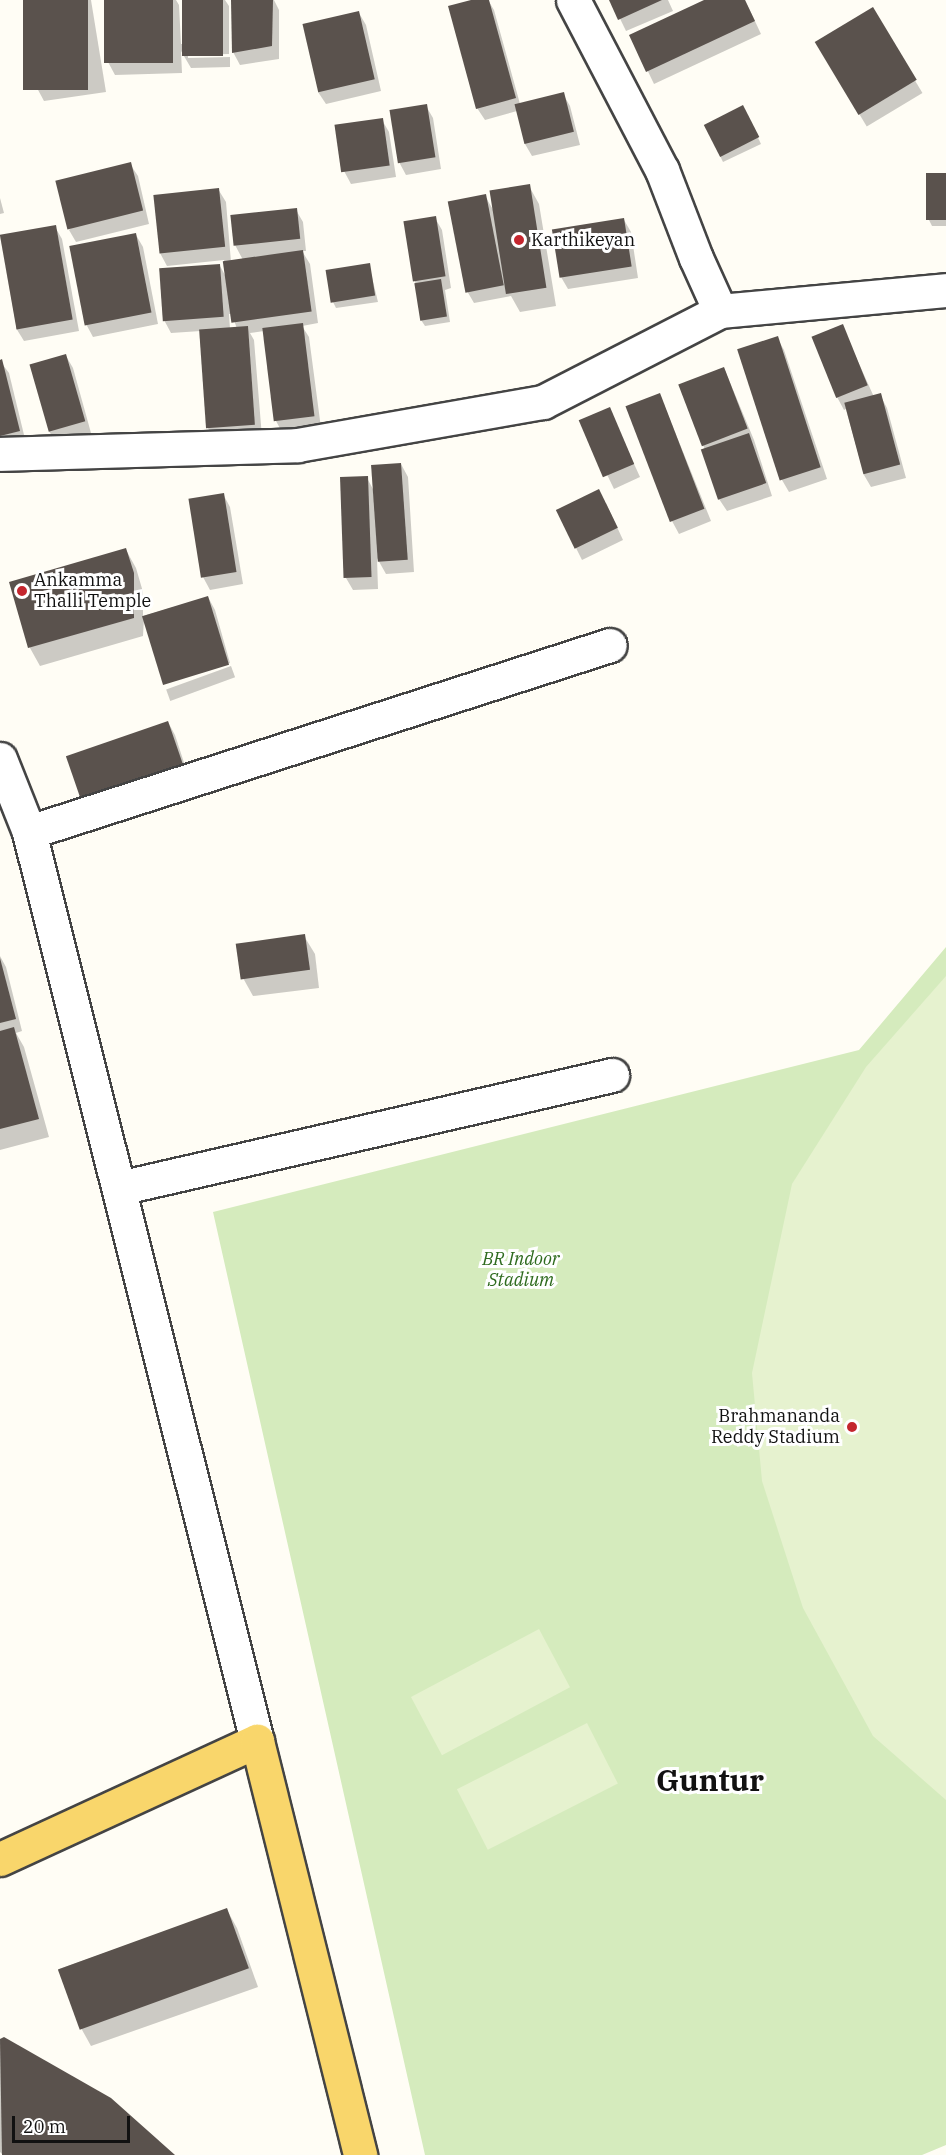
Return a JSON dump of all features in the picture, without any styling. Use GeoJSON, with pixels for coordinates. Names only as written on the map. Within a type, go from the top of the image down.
{"type":"FeatureCollection","features":[{"type":"Feature","properties":{"kind":"main road"},"geometry":{"type":"LineString","coordinates":[[0,1858],[256,1741],[360,2155]]}},
{"type":"Feature","properties":{"kind":"street"},"geometry":{"type":"LineString","coordinates":[[573,0],[662,170],[696,258],[720,311]]}},
{"type":"Feature","properties":{"kind":"street"},"geometry":{"type":"LineString","coordinates":[[0,454],[298,445],[543,402],[720,311],[946,290]]}},
{"type":"Feature","properties":{"kind":"street"},"geometry":{"type":"LineString","coordinates":[[29,832],[610,645]]}},
{"type":"Feature","properties":{"kind":"street"},"geometry":{"type":"LineString","coordinates":[[0,759],[29,832],[256,1741]]}},
{"type":"Feature","properties":{"kind":"street"},"geometry":{"type":"LineString","coordinates":[[119,1188],[612,1076]]}},
{"type":"Feature","properties":{"kind":"green space","name":"BR Indoor Stadium"},"geometry":{"type":"Polygon","coordinates":[[[946,947],[946,2145],[922,2155],[425,2155],[213,1212],[859,1050],[946,947]]]}},
{"type":"Feature","properties":{"kind":"green space","name":"Brahmananda Reddy Stadium"},"geometry":{"type":"Polygon","coordinates":[[[946,976],[946,1800],[873,1736],[803,1608],[762,1481],[752,1373],[792,1184],[866,1067],[946,976]]]}},
{"type":"Feature","properties":{"kind":"green space"},"geometry":{"type":"Polygon","coordinates":[[[539,1629],[570,1687],[442,1755],[411,1697],[539,1629]]]}},
{"type":"Feature","properties":{"kind":"green space"},"geometry":{"type":"Polygon","coordinates":[[[587,1723],[618,1784],[488,1850],[457,1789],[587,1723]]]}},
{"type":"Feature","properties":{"kind":"building"},"geometry":{"type":"Polygon","coordinates":[[[23,0],[88,0],[88,90],[23,90],[23,0]]]}},
{"type":"Feature","properties":{"kind":"building"},"geometry":{"type":"Polygon","coordinates":[[[104,0],[173,0],[173,63],[104,63],[104,0]]]}},
{"type":"Feature","properties":{"kind":"building"},"geometry":{"type":"Polygon","coordinates":[[[182,0],[223,0],[223,56],[182,56],[182,0]]]}},
{"type":"Feature","properties":{"kind":"building"},"geometry":{"type":"Polygon","coordinates":[[[231,0],[273,0],[272,46],[232,53],[231,0]]]}},
{"type":"Feature","properties":{"kind":"building"},"geometry":{"type":"Polygon","coordinates":[[[471,0],[489,0],[516,98],[476,109],[448,6],[471,0]]]}},
{"type":"Feature","properties":{"kind":"building"},"geometry":{"type":"Polygon","coordinates":[[[609,0],[662,0],[618,20],[609,0]]]}},
{"type":"Feature","properties":{"kind":"building"},"geometry":{"type":"Polygon","coordinates":[[[704,0],[745,0],[755,21],[646,72],[629,35],[704,0]]]}},
{"type":"Feature","properties":{"kind":"building"},"geometry":{"type":"Polygon","coordinates":[[[873,7],[917,80],[858,115],[815,42],[873,7]]]}},
{"type":"Feature","properties":{"kind":"building"},"geometry":{"type":"Polygon","coordinates":[[[359,11],[375,79],[318,92],[302,24],[359,11]]]}},
{"type":"Feature","properties":{"kind":"building"},"geometry":{"type":"Polygon","coordinates":[[[564,92],[574,132],[524,144],[515,104],[564,92]]]}},
{"type":"Feature","properties":{"kind":"building"},"geometry":{"type":"Polygon","coordinates":[[[427,104],[435,157],[398,163],[389,110],[427,104]]]}},
{"type":"Feature","properties":{"kind":"building"},"geometry":{"type":"Polygon","coordinates":[[[743,105],[759,137],[720,157],[704,125],[743,105]]]}},
{"type":"Feature","properties":{"kind":"building"},"geometry":{"type":"Polygon","coordinates":[[[383,118],[390,166],[341,172],[334,125],[383,118]]]}},
{"type":"Feature","properties":{"kind":"building"},"geometry":{"type":"Polygon","coordinates":[[[131,162],[143,211],[67,229],[55,181],[131,162]]]}},
{"type":"Feature","properties":{"kind":"building"},"geometry":{"type":"Polygon","coordinates":[[[926,173],[946,173],[946,220],[926,220],[926,173]]]}},
{"type":"Feature","properties":{"kind":"building","name":"Karthikeyan"},"geometry":{"type":"Polygon","coordinates":[[[530,184],[546,288],[506,294],[490,190],[530,184]]]}},
{"type":"Feature","properties":{"kind":"building"},"geometry":{"type":"Polygon","coordinates":[[[219,188],[225,247],[160,254],[153,195],[219,188]]]}},
{"type":"Feature","properties":{"kind":"building"},"geometry":{"type":"Polygon","coordinates":[[[486,194],[504,285],[465,293],[448,201],[486,194]]]}},
{"type":"Feature","properties":{"kind":"building"},"geometry":{"type":"Polygon","coordinates":[[[297,208],[300,239],[234,246],[230,215],[297,208]]]}},
{"type":"Feature","properties":{"kind":"building"},"geometry":{"type":"Polygon","coordinates":[[[436,216],[446,276],[413,281],[403,221],[436,216]]]}},
{"type":"Feature","properties":{"kind":"building"},"geometry":{"type":"Polygon","coordinates":[[[624,218],[632,266],[560,278],[552,229],[624,218]]]}},
{"type":"Feature","properties":{"kind":"building"},"geometry":{"type":"Polygon","coordinates":[[[56,225],[73,320],[17,329],[0,235],[56,225]]]}},
{"type":"Feature","properties":{"kind":"building"},"geometry":{"type":"Polygon","coordinates":[[[136,233],[151,313],[85,325],[69,246],[136,233]]]}},
{"type":"Feature","properties":{"kind":"building"},"geometry":{"type":"Polygon","coordinates":[[[303,250],[312,311],[231,323],[223,261],[303,250]]]}},
{"type":"Feature","properties":{"kind":"building"},"geometry":{"type":"Polygon","coordinates":[[[370,263],[375,296],[331,303],[326,270],[370,263]]]}},
{"type":"Feature","properties":{"kind":"building"},"geometry":{"type":"Polygon","coordinates":[[[220,264],[224,317],[163,321],[159,268],[220,264]]]}},
{"type":"Feature","properties":{"kind":"building"},"geometry":{"type":"Polygon","coordinates":[[[441,279],[447,317],[420,321],[414,283],[441,279]]]}},
{"type":"Feature","properties":{"kind":"building"},"geometry":{"type":"Polygon","coordinates":[[[303,323],[314,416],[274,421],[262,328],[303,323]]]}},
{"type":"Feature","properties":{"kind":"building"},"geometry":{"type":"Polygon","coordinates":[[[843,324],[868,385],[836,398],[811,337],[843,324]]]}},
{"type":"Feature","properties":{"kind":"building"},"geometry":{"type":"Polygon","coordinates":[[[248,326],[255,425],[206,428],[199,329],[248,326]]]}},
{"type":"Feature","properties":{"kind":"building"},"geometry":{"type":"Polygon","coordinates":[[[778,336],[821,467],[780,481],[737,349],[778,336]]]}},
{"type":"Feature","properties":{"kind":"building"},"geometry":{"type":"Polygon","coordinates":[[[66,354],[85,421],[49,432],[29,364],[66,354]]]}},
{"type":"Feature","properties":{"kind":"building"},"geometry":{"type":"Polygon","coordinates":[[[2,359],[20,431],[0,436],[0,360],[2,359]]]}},
{"type":"Feature","properties":{"kind":"building"},"geometry":{"type":"Polygon","coordinates":[[[724,367],[748,429],[702,446],[678,385],[724,367]]]}},
{"type":"Feature","properties":{"kind":"building"},"geometry":{"type":"Polygon","coordinates":[[[660,393],[704,509],[670,522],[625,406],[660,393]]]}},
{"type":"Feature","properties":{"kind":"building"},"geometry":{"type":"Polygon","coordinates":[[[881,393],[900,464],[863,474],[844,403],[881,393]]]}},
{"type":"Feature","properties":{"kind":"building"},"geometry":{"type":"Polygon","coordinates":[[[610,407],[634,464],[603,477],[579,420],[610,407]]]}},
{"type":"Feature","properties":{"kind":"building"},"geometry":{"type":"Polygon","coordinates":[[[749,433],[766,483],[718,500],[701,450],[749,433]]]}},
{"type":"Feature","properties":{"kind":"building"},"geometry":{"type":"Polygon","coordinates":[[[401,463],[408,560],[378,562],[371,465],[401,463]]]}},
{"type":"Feature","properties":{"kind":"building"},"geometry":{"type":"Polygon","coordinates":[[[368,476],[372,577],[344,578],[340,477],[368,476]]]}},
{"type":"Feature","properties":{"kind":"building"},"geometry":{"type":"Polygon","coordinates":[[[599,489],[618,528],[575,549],[556,510],[599,489]]]}},
{"type":"Feature","properties":{"kind":"building"},"geometry":{"type":"Polygon","coordinates":[[[224,493],[237,572],[201,578],[188,499],[224,493]]]}},
{"type":"Feature","properties":{"kind":"building"},"geometry":{"type":"Polygon","coordinates":[[[126,548],[134,573],[134,618],[28,648],[9,582],[126,548]]]}},
{"type":"Feature","properties":{"kind":"building"},"geometry":{"type":"Polygon","coordinates":[[[208,596],[229,665],[163,685],[142,616],[208,596]]]}},
{"type":"Feature","properties":{"kind":"building"},"geometry":{"type":"Polygon","coordinates":[[[168,721],[186,774],[84,809],[66,756],[168,721]]]}},
{"type":"Feature","properties":{"kind":"building"},"geometry":{"type":"Polygon","coordinates":[[[305,934],[310,970],[241,979],[236,944],[305,934]]]}},
{"type":"Feature","properties":{"kind":"building"},"geometry":{"type":"Polygon","coordinates":[[[0,958],[16,1019],[0,1023],[0,958]]]}},
{"type":"Feature","properties":{"kind":"building"},"geometry":{"type":"Polygon","coordinates":[[[14,1027],[39,1119],[0,1129],[0,1031],[14,1027]]]}},
{"type":"Feature","properties":{"kind":"building"},"geometry":{"type":"Polygon","coordinates":[[[227,1908],[249,1968],[80,2030],[58,1970],[227,1908]]]}},
{"type":"Feature","properties":{"kind":"building"},"geometry":{"type":"Polygon","coordinates":[[[4,2037],[111,2098],[175,2155],[2,2155],[0,2039],[4,2037]]]}},
{"type":"Feature","properties":{"kind":"place","name":"Karthikeyan"},"geometry":{"type":"Point","coordinates":[519,240]}},
{"type":"Feature","properties":{"kind":"place","name":"Ankamma Thalli Temple"},"geometry":{"type":"Point","coordinates":[22,591]}},
{"type":"Feature","properties":{"kind":"place","name":"Brahmananda Reddy Stadium"},"geometry":{"type":"Point","coordinates":[852,1427]}},
{"type":"Feature","properties":{"kind":"district","name":"Guntur"},"geometry":{"type":"Point","coordinates":[710,1780]}}]}
